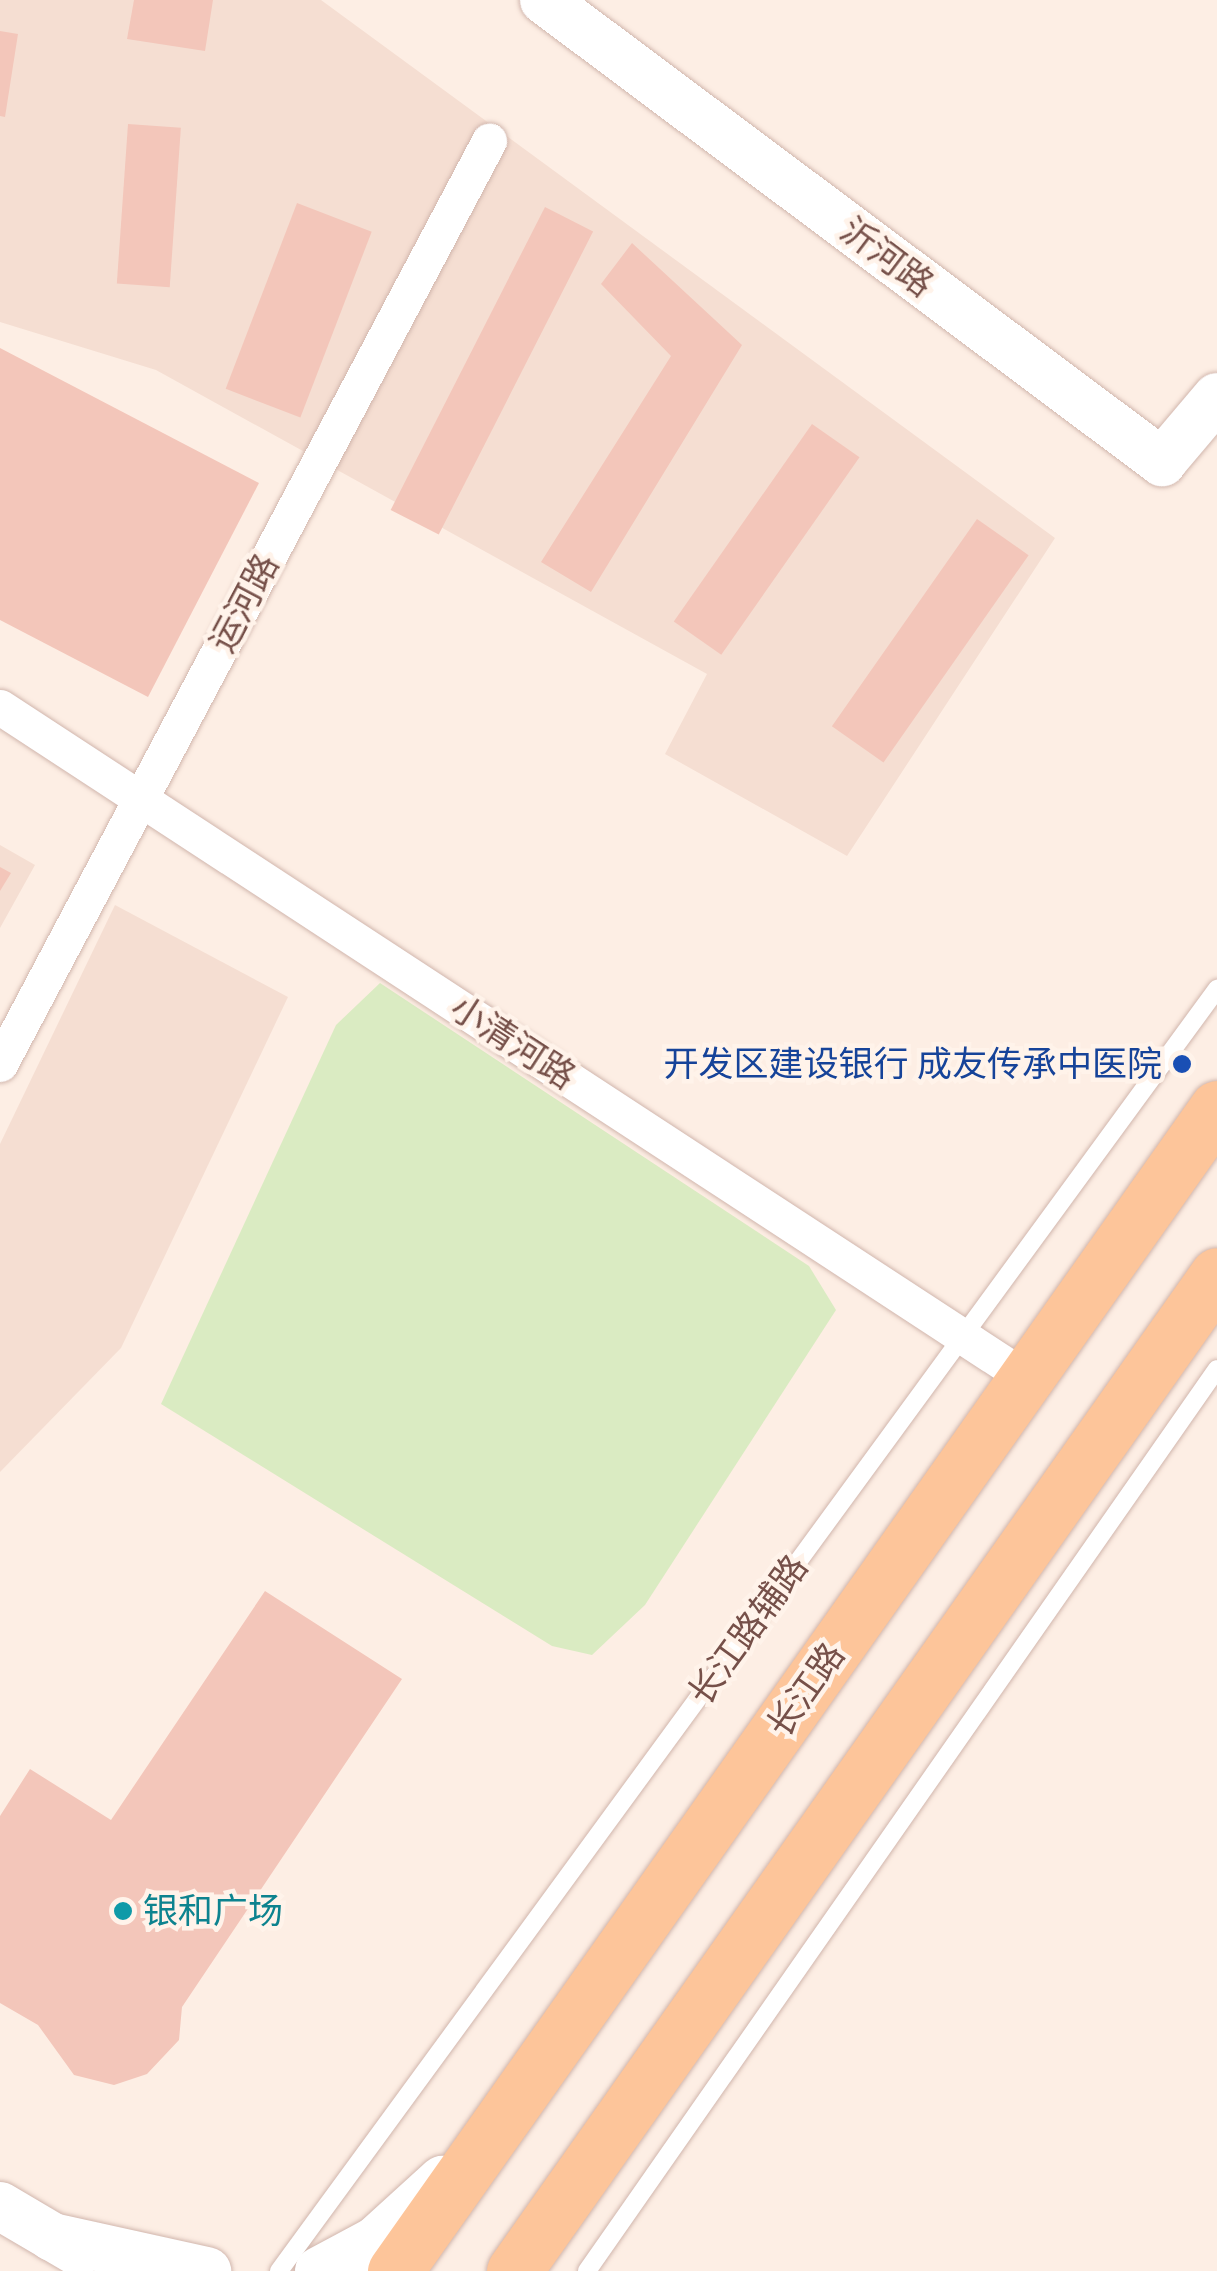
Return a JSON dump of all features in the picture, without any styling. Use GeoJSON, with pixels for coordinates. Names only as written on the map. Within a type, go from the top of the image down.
{"type":"FeatureCollection","features":[{"type":"Feature","properties":{"kind":"main road","name":"长江路"},"geometry":{"type":"LineString","coordinates":[[395,2271],[1217,1108]]}},
{"type":"Feature","properties":{"kind":"main road"},"geometry":{"type":"LineString","coordinates":[[521,2264],[1217,1276]]}},
{"type":"Feature","properties":{"kind":"street","name":"沂河路"},"geometry":{"type":"LineString","coordinates":[[544,0],[1162,462],[1217,397]]}},
{"type":"Feature","properties":{"kind":"street","name":"运河路"},"geometry":{"type":"LineString","coordinates":[[0,1064],[489,141]]}},
{"type":"Feature","properties":{"kind":"street","name":"小清河路"},"geometry":{"type":"LineString","coordinates":[[0,706],[1026,1378]]}},
{"type":"Feature","properties":{"kind":"street"},"geometry":{"type":"LineString","coordinates":[[319,2271],[375,2241],[507,2113]]}},
{"type":"Feature","properties":{"kind":"street"},"geometry":{"type":"LineString","coordinates":[[0,2206],[112,2271]]}},
{"type":"Feature","properties":{"kind":"street"},"geometry":{"type":"LineString","coordinates":[[52,2237],[207,2271]]}},
{"type":"Feature","properties":{"kind":"lane","name":"长江路辅路"},"geometry":{"type":"LineString","coordinates":[[279,2271],[1217,989]]}},
{"type":"Feature","properties":{"kind":"lane"},"geometry":{"type":"LineString","coordinates":[[587,2271],[1217,1370]]}},
{"type":"Feature","properties":{"kind":"shaded area"},"geometry":{"type":"Polygon","coordinates":[[[0,0],[321,0],[1055,538],[847,856],[665,754],[707,674],[156,370],[0,322],[0,0]]]}},
{"type":"Feature","properties":{"kind":"shaded area"},"geometry":{"type":"Polygon","coordinates":[[[0,845],[35,865],[0,928],[0,845]]]}},
{"type":"Feature","properties":{"kind":"shaded area"},"geometry":{"type":"Polygon","coordinates":[[[115,905],[288,997],[121,1348],[0,1472],[0,1144],[115,905]]]}},
{"type":"Feature","properties":{"kind":"green space"},"geometry":{"type":"Polygon","coordinates":[[[380,983],[809,1266],[836,1310],[645,1605],[592,1655],[552,1646],[161,1404],[336,1025],[380,983]]]}},
{"type":"Feature","properties":{"kind":"building"},"geometry":{"type":"Polygon","coordinates":[[[134,0],[213,0],[205,51],[127,39],[134,0]]]}},
{"type":"Feature","properties":{"kind":"building"},"geometry":{"type":"Polygon","coordinates":[[[0,31],[18,34],[5,117],[0,116],[0,31]]]}},
{"type":"Feature","properties":{"kind":"building"},"geometry":{"type":"Polygon","coordinates":[[[128,124],[181,128],[170,287],[117,284],[128,124]]]}},
{"type":"Feature","properties":{"kind":"building"},"geometry":{"type":"Polygon","coordinates":[[[297,203],[372,232],[300,417],[226,389],[297,203]]]}},
{"type":"Feature","properties":{"kind":"building"},"geometry":{"type":"Polygon","coordinates":[[[545,207],[593,232],[439,534],[391,510],[545,207]]]}},
{"type":"Feature","properties":{"kind":"building"},"geometry":{"type":"Polygon","coordinates":[[[632,243],[742,345],[591,592],[541,562],[671,356],[601,284],[632,243]]]}},
{"type":"Feature","properties":{"kind":"building"},"geometry":{"type":"Polygon","coordinates":[[[0,348],[259,483],[148,697],[0,620],[0,348]]]}},
{"type":"Feature","properties":{"kind":"building"},"geometry":{"type":"Polygon","coordinates":[[[812,424],[860,457],[721,655],[674,621],[812,424]]]}},
{"type":"Feature","properties":{"kind":"building"},"geometry":{"type":"Polygon","coordinates":[[[977,519],[1029,555],[883,762],[832,726],[977,519]]]}},
{"type":"Feature","properties":{"kind":"building"},"geometry":{"type":"Polygon","coordinates":[[[0,867],[11,873],[0,891],[0,867]]]}},
{"type":"Feature","properties":{"kind":"building","name":"银和广场"},"geometry":{"type":"Polygon","coordinates":[[[265,1591],[402,1679],[182,2007],[179,2040],[147,2074],[114,2085],[74,2075],[38,2025],[0,2003],[0,1816],[30,1769],[111,1820],[265,1591]]]}},
{"type":"Feature","properties":{"kind":"place","name":"开发区建设银行 成友传承中医院"},"geometry":{"type":"Point","coordinates":[1182,1064]}},
{"type":"Feature","properties":{"kind":"place","name":"银和广场"},"geometry":{"type":"Point","coordinates":[123,1911]}}]}
